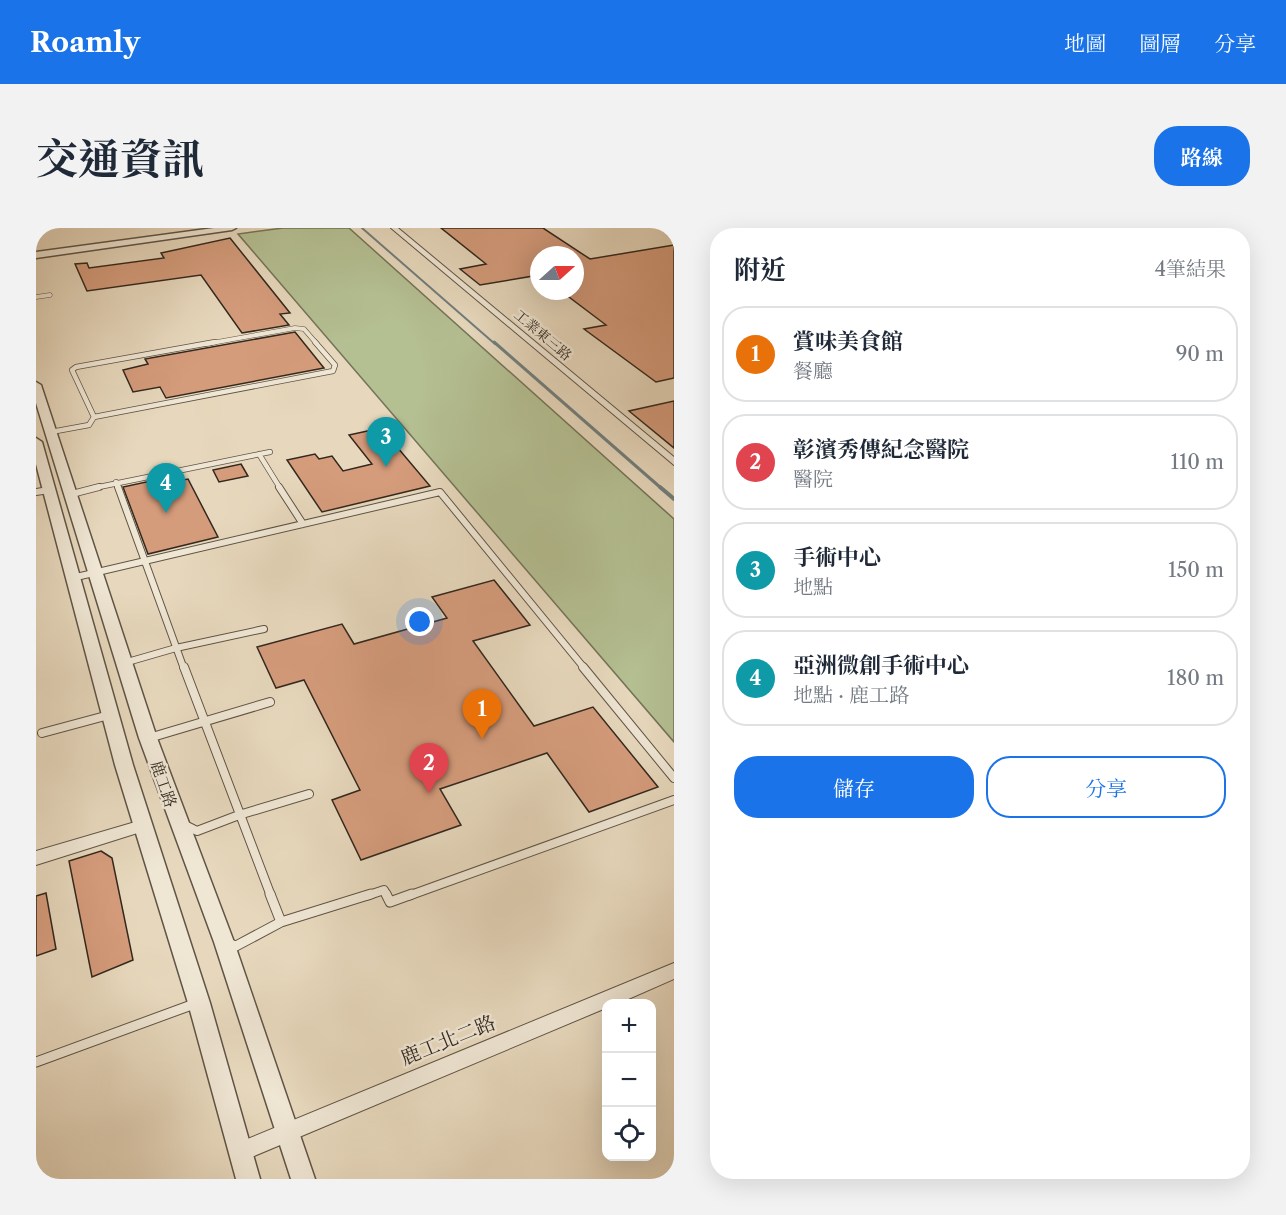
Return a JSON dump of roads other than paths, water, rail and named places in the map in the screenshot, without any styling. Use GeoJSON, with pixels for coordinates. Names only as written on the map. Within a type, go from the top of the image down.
{"type":"FeatureCollection","features":[{"type":"Feature","properties":{"kind":"street"},"geometry":{"type":"LineString","coordinates":[[36,246],[171,228]]}},
{"type":"Feature","properties":{"kind":"street"},"geometry":{"type":"LineString","coordinates":[[36,255],[232,228]]}},
{"type":"Feature","properties":{"kind":"street","name":"工業東三路"},"geometry":{"type":"LineString","coordinates":[[394,228],[674,462]]}},
{"type":"Feature","properties":{"kind":"street","name":"鹿工路"},"geometry":{"type":"LineString","coordinates":[[36,385],[44,437],[43,491],[72,578],[142,826],[153,853],[199,1002],[248,1179]]}},
{"type":"Feature","properties":{"kind":"street","name":"鹿工路"},"geometry":{"type":"LineString","coordinates":[[44,437],[72,494],[148,738],[224,942],[289,1130],[303,1179]]}},
{"type":"Feature","properties":{"kind":"street"},"geometry":{"type":"LineString","coordinates":[[36,858],[142,826]]}},
{"type":"Feature","properties":{"kind":"street","name":"鹿工北二路"},"geometry":{"type":"LineString","coordinates":[[240,1152],[674,971]]}},
{"type":"Feature","properties":{"kind":"lane"},"geometry":{"type":"LineString","coordinates":[[36,297],[50,295]]}},
{"type":"Feature","properties":{"kind":"lane"},"geometry":{"type":"LineString","coordinates":[[44,437],[89,424],[94,417],[333,370],[335,364],[304,329],[295,328],[76,367],[72,370],[94,417]]}},
{"type":"Feature","properties":{"kind":"lane"},"geometry":{"type":"LineString","coordinates":[[72,494],[116,482],[270,452]]}},
{"type":"Feature","properties":{"kind":"lane"},"geometry":{"type":"LineString","coordinates":[[259,454],[303,524]]}},
{"type":"Feature","properties":{"kind":"lane"},"geometry":{"type":"LineString","coordinates":[[116,482],[143,561],[281,922]]}},
{"type":"Feature","properties":{"kind":"lane"},"geometry":{"type":"LineString","coordinates":[[72,578],[440,492],[674,778]]}},
{"type":"Feature","properties":{"kind":"lane"},"geometry":{"type":"LineString","coordinates":[[124,663],[175,646],[231,635],[255,633],[264,629]]}},
{"type":"Feature","properties":{"kind":"lane"},"geometry":{"type":"LineString","coordinates":[[148,738],[270,702]]}},
{"type":"Feature","properties":{"kind":"lane"},"geometry":{"type":"LineString","coordinates":[[42,733],[111,714]]}},
{"type":"Feature","properties":{"kind":"lane"},"geometry":{"type":"LineString","coordinates":[[178,822],[197,831],[239,815],[309,794]]}},
{"type":"Feature","properties":{"kind":"lane"},"geometry":{"type":"LineString","coordinates":[[224,942],[236,946],[281,922],[384,890],[390,902],[674,800]]}},
{"type":"Feature","properties":{"kind":"lane"},"geometry":{"type":"LineString","coordinates":[[36,1062],[199,1002]]}},
{"type":"Feature","properties":{"kind":"waterway"},"geometry":{"type":"LineString","coordinates":[[362,228],[495,344]]}},
{"type":"Feature","properties":{"kind":"waterway"},"geometry":{"type":"LineString","coordinates":[[494,342],[661,488]]}},
{"type":"Feature","properties":{"kind":"waterway"},"geometry":{"type":"LineString","coordinates":[[660,487],[674,499]]}},
{"type":"Feature","properties":{"kind":"place","name":"手術中心"},"geometry":{"type":"Point","coordinates":[386,467]}},
{"type":"Feature","properties":{"kind":"place","name":"亞洲微創手術中心"},"geometry":{"type":"Point","coordinates":[166,513]}},
{"type":"Feature","properties":{"kind":"place","name":"賞味美食館"},"geometry":{"type":"Point","coordinates":[482,739]}},
{"type":"Feature","properties":{"kind":"place","name":"彰濱秀傳紀念醫院"},"geometry":{"type":"Point","coordinates":[429,793]}}]}
